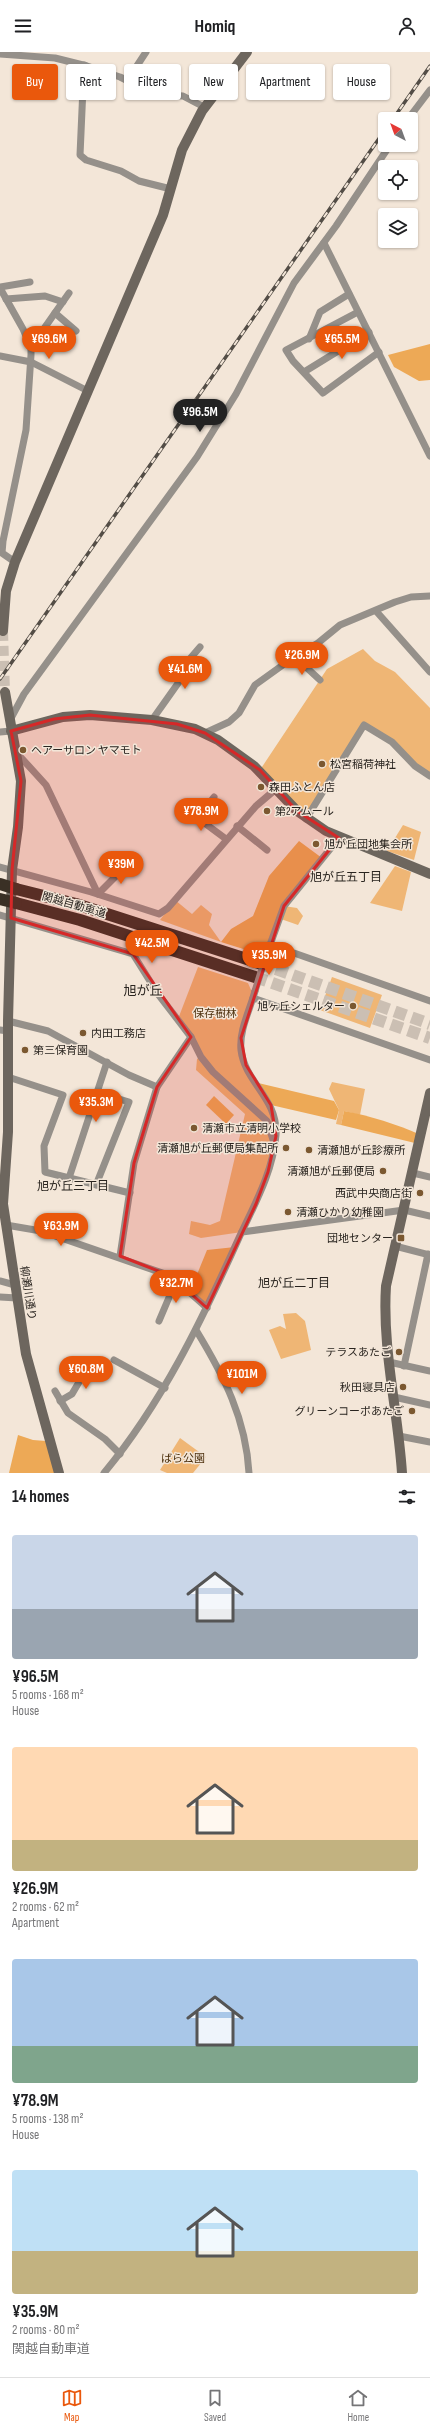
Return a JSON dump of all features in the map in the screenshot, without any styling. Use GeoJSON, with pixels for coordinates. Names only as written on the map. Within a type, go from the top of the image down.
{"type":"FeatureCollection","features":[{"type":"Feature","properties":{"kind":"highway","name":"関越自動車道"},"geometry":{"type":"LineString","coordinates":[[0,884],[76,904],[262,959]]}},
{"type":"Feature","properties":{"kind":"highway","name":"関越自動車道"},"geometry":{"type":"LineString","coordinates":[[0,899],[16,902],[96,925],[255,977]]}},
{"type":"Feature","properties":{"kind":"street"},"geometry":{"type":"LineString","coordinates":[[139,64],[146,52]]}},
{"type":"Feature","properties":{"kind":"street"},"geometry":{"type":"LineString","coordinates":[[2,632],[6,591],[15,562],[162,215],[182,150],[204,107],[246,52]]}},
{"type":"Feature","properties":{"kind":"street"},"geometry":{"type":"LineString","coordinates":[[0,54],[55,58],[80,64]]}},
{"type":"Feature","properties":{"kind":"street"},"geometry":{"type":"LineString","coordinates":[[413,112],[430,90]]}},
{"type":"Feature","properties":{"kind":"street"},"geometry":{"type":"LineString","coordinates":[[181,96],[204,107]]}},
{"type":"Feature","properties":{"kind":"street"},"geometry":{"type":"LineString","coordinates":[[423,99],[430,104]]}},
{"type":"Feature","properties":{"kind":"street"},"geometry":{"type":"LineString","coordinates":[[82,100],[80,156],[86,160],[121,171],[139,180],[170,189]]}},
{"type":"Feature","properties":{"kind":"street"},"geometry":{"type":"LineString","coordinates":[[10,720],[24,694],[197,457],[236,394],[294,283],[324,243],[385,152]]}},
{"type":"Feature","properties":{"kind":"street"},"geometry":{"type":"LineString","coordinates":[[324,243],[430,456]]}},
{"type":"Feature","properties":{"kind":"street"},"geometry":{"type":"LineString","coordinates":[[15,562],[2,553],[3,541],[26,430],[31,347],[0,287],[30,282]]}},
{"type":"Feature","properties":{"kind":"street"},"geometry":{"type":"LineString","coordinates":[[31,347],[69,294]]}},
{"type":"Feature","properties":{"kind":"street"},"geometry":{"type":"LineString","coordinates":[[309,339],[320,312],[349,294]]}},
{"type":"Feature","properties":{"kind":"street"},"geometry":{"type":"LineString","coordinates":[[6,299],[45,296],[63,302]]}},
{"type":"Feature","properties":{"kind":"street"},"geometry":{"type":"LineString","coordinates":[[358,312],[286,350],[323,393],[379,352]]}},
{"type":"Feature","properties":{"kind":"street"},"geometry":{"type":"LineString","coordinates":[[55,313],[76,331]]}},
{"type":"Feature","properties":{"kind":"street"},"geometry":{"type":"LineString","coordinates":[[304,372],[369,332]]}},
{"type":"Feature","properties":{"kind":"street"},"geometry":{"type":"LineString","coordinates":[[0,356],[31,362],[88,391]]}},
{"type":"Feature","properties":{"kind":"street"},"geometry":{"type":"LineString","coordinates":[[205,732],[229,722],[239,713],[255,685],[318,643],[346,621],[411,597],[430,596]]}},
{"type":"Feature","properties":{"kind":"street"},"geometry":{"type":"LineString","coordinates":[[376,611],[430,672]]}},
{"type":"Feature","properties":{"kind":"street"},"geometry":{"type":"LineString","coordinates":[[152,720],[186,672],[188,661],[200,647]]}},
{"type":"Feature","properties":{"kind":"street"},"geometry":{"type":"LineString","coordinates":[[295,658],[320,680]]}},
{"type":"Feature","properties":{"kind":"street","name":"柳瀬川通り"},"geometry":{"type":"LineString","coordinates":[[5,692],[21,781],[18,827],[12,870],[5,1028],[8,1077],[3,1186],[6,1225],[26,1354],[60,1473]]}},
{"type":"Feature","properties":{"kind":"street"},"geometry":{"type":"LineString","coordinates":[[0,732],[11,731],[77,715],[152,720],[184,726],[205,732],[254,766],[306,819],[339,838],[430,874]]}},
{"type":"Feature","properties":{"kind":"street"},"geometry":{"type":"LineString","coordinates":[[306,819],[364,725],[392,742],[415,766],[430,776]]}},
{"type":"Feature","properties":{"kind":"street"},"geometry":{"type":"LineString","coordinates":[[15,751],[26,760],[46,785],[98,894]]}},
{"type":"Feature","properties":{"kind":"street"},"geometry":{"type":"LineString","coordinates":[[0,867],[98,894],[159,914],[168,908],[256,806],[276,790]]}},
{"type":"Feature","properties":{"kind":"street"},"geometry":{"type":"LineString","coordinates":[[198,818],[214,797]]}},
{"type":"Feature","properties":{"kind":"street"},"geometry":{"type":"LineString","coordinates":[[187,810],[226,839]]}},
{"type":"Feature","properties":{"kind":"street"},"geometry":{"type":"LineString","coordinates":[[238,826],[267,850]]}},
{"type":"Feature","properties":{"kind":"street"},"geometry":{"type":"LineString","coordinates":[[104,1473],[120,1454],[165,1388],[207,1308],[268,1172],[276,1129],[271,1105],[254,1082],[242,1052],[241,1038],[254,995],[262,959],[269,946],[284,906],[339,838]]}},
{"type":"Feature","properties":{"kind":"street"},"geometry":{"type":"LineString","coordinates":[[98,894],[130,862]]}},
{"type":"Feature","properties":{"kind":"street"},"geometry":{"type":"LineString","coordinates":[[0,915],[133,954],[158,994],[191,1037],[201,1057],[209,1067],[267,1121],[274,1146]]}},
{"type":"Feature","properties":{"kind":"street"},"geometry":{"type":"LineString","coordinates":[[269,946],[294,953],[430,1001]]}},
{"type":"Feature","properties":{"kind":"street"},"geometry":{"type":"LineString","coordinates":[[254,995],[430,1060]]}},
{"type":"Feature","properties":{"kind":"street"},"geometry":{"type":"LineString","coordinates":[[5,1028],[48,1031],[157,1087]]}},
{"type":"Feature","properties":{"kind":"street"},"geometry":{"type":"LineString","coordinates":[[120,1256],[134,1163],[157,1087],[191,1037]]}},
{"type":"Feature","properties":{"kind":"street"},"geometry":{"type":"LineString","coordinates":[[69,1178],[107,1062]]}},
{"type":"Feature","properties":{"kind":"street"},"geometry":{"type":"LineString","coordinates":[[8,1077],[63,1095],[44,1146],[45,1172],[130,1193]]}},
{"type":"Feature","properties":{"kind":"street"},"geometry":{"type":"LineString","coordinates":[[96,1092],[129,1102],[96,1185]]}},
{"type":"Feature","properties":{"kind":"street"},"geometry":{"type":"LineString","coordinates":[[402,1473],[399,1436],[384,1316],[386,1286],[430,1093]]}},
{"type":"Feature","properties":{"kind":"street"},"geometry":{"type":"LineString","coordinates":[[412,1173],[430,1177]]}},
{"type":"Feature","properties":{"kind":"street"},"geometry":{"type":"LineString","coordinates":[[242,1232],[404,1210],[430,1216]]}},
{"type":"Feature","properties":{"kind":"street"},"geometry":{"type":"LineString","coordinates":[[6,1225],[41,1231],[120,1256],[171,1276],[207,1308]]}},
{"type":"Feature","properties":{"kind":"street"},"geometry":{"type":"LineString","coordinates":[[395,1246],[429,1254],[404,1366]]}},
{"type":"Feature","properties":{"kind":"street"},"geometry":{"type":"LineString","coordinates":[[159,1321],[176,1280]]}},
{"type":"Feature","properties":{"kind":"street"},"geometry":{"type":"LineString","coordinates":[[0,1281],[15,1285]]}},
{"type":"Feature","properties":{"kind":"street"},"geometry":{"type":"LineString","coordinates":[[0,1297],[17,1298]]}},
{"type":"Feature","properties":{"kind":"street"},"geometry":{"type":"LineString","coordinates":[[196,1330],[227,1383],[239,1414],[248,1448],[249,1473]]}},
{"type":"Feature","properties":{"kind":"street"},"geometry":{"type":"LineString","coordinates":[[60,1401],[72,1394],[92,1360]]}},
{"type":"Feature","properties":{"kind":"street"},"geometry":{"type":"LineString","coordinates":[[114,1360],[165,1388]]}},
{"type":"Feature","properties":{"kind":"street"},"geometry":{"type":"LineString","coordinates":[[389,1362],[430,1371]]}},
{"type":"Feature","properties":{"kind":"street"},"geometry":{"type":"LineString","coordinates":[[55,1392],[68,1413],[105,1439],[120,1454]]}},
{"type":"Feature","properties":{"kind":"street"},"geometry":{"type":"LineString","coordinates":[[394,1397],[430,1405]]}},
{"type":"Feature","properties":{"kind":"street"},"geometry":{"type":"LineString","coordinates":[[399,1436],[430,1442]]}},
{"type":"Feature","properties":{"kind":"highlighted area"},"geometry":{"type":"Polygon","coordinates":[[[90,715],[177,724],[205,733],[237,752],[260,770],[297,811],[339,838],[284,906],[241,1038],[246,1065],[271,1105],[276,1136],[268,1172],[256,1204],[207,1308],[171,1276],[120,1256],[134,1163],[157,1087],[191,1037],[133,954],[11,918],[12,870],[21,781],[11,731],[54,719],[90,715]]]}},
{"type":"Feature","properties":{"kind":"green space"},"geometry":{"type":"Polygon","coordinates":[[[363,649],[375,661],[395,672],[430,708],[430,776],[392,742],[364,725],[306,819],[260,770],[327,669],[363,649]]]}},
{"type":"Feature","properties":{"kind":"green space"},"geometry":{"type":"Polygon","coordinates":[[[403,825],[421,832],[414,860],[387,851],[403,825]]]}},
{"type":"Feature","properties":{"kind":"green space"},"geometry":{"type":"Polygon","coordinates":[[[395,866],[411,872],[402,911],[370,903],[395,866]]]}},
{"type":"Feature","properties":{"kind":"green space"},"geometry":{"type":"Polygon","coordinates":[[[175,900],[192,914],[201,905],[212,914],[209,925],[221,942],[160,920],[175,900]]]}},
{"type":"Feature","properties":{"kind":"green space"},"geometry":{"type":"Polygon","coordinates":[[[284,906],[297,908],[303,916],[298,925],[278,918],[284,906]]]}},
{"type":"Feature","properties":{"kind":"green space","name":"保存樹林"},"geometry":{"type":"Polygon","coordinates":[[[198,967],[248,983],[251,990],[255,991],[241,1038],[241,1052],[263,1093],[276,1129],[268,1172],[242,1232],[201,1238],[189,1234],[191,1221],[210,1225],[220,1221],[245,1114],[196,1070],[197,1059],[200,1057],[178,1019],[198,967]]]}},
{"type":"Feature","properties":{"kind":"green space"},"geometry":{"type":"Polygon","coordinates":[[[332,977],[382,995],[370,1028],[320,1010],[332,977]]]}},
{"type":"Feature","properties":{"kind":"green space"},"geometry":{"type":"Polygon","coordinates":[[[332,1082],[365,1089],[360,1115],[344,1111],[341,1125],[336,1124],[339,1110],[329,1089],[332,1082]]]}},
{"type":"Feature","properties":{"kind":"green space"},"geometry":{"type":"Polygon","coordinates":[[[296,1313],[305,1321],[311,1350],[281,1359],[269,1330],[280,1326],[286,1329],[283,1314],[296,1313]]]}},
{"type":"Feature","properties":{"kind":"green space","name":"ばら公園"},"geometry":{"type":"Polygon","coordinates":[[[180,1438],[206,1457],[193,1473],[167,1473],[160,1470],[180,1438]]]}},
{"type":"Feature","properties":{"kind":"shaded area"},"geometry":{"type":"Polygon","coordinates":[[[430,344],[430,380],[419,381],[394,367],[388,355],[430,344]]]}},
{"type":"Feature","properties":{"kind":"shaded area"},"geometry":{"type":"Polygon","coordinates":[[[299,841],[322,858],[290,897],[266,956],[221,942],[231,929],[253,916],[269,876],[299,841]]]}},
{"type":"Feature","properties":{"kind":"shaded area"},"geometry":{"type":"Polygon","coordinates":[[[254,1082],[334,1101],[339,1110],[336,1120],[271,1105],[254,1082]]]}},
{"type":"Feature","properties":{"kind":"shaded area"},"geometry":{"type":"Polygon","coordinates":[[[214,1096],[234,1115],[226,1124],[206,1105],[214,1096]]]}},
{"type":"Feature","properties":{"kind":"shaded area"},"geometry":{"type":"Polygon","coordinates":[[[344,1111],[364,1115],[402,1127],[421,1135],[419,1144],[341,1125],[344,1111]]]}},
{"type":"Feature","properties":{"kind":"shaded area"},"geometry":{"type":"Polygon","coordinates":[[[235,1247],[207,1308],[189,1294],[207,1250],[235,1247]]]}},
{"type":"Feature","properties":{"kind":"shaded area"},"geometry":{"type":"Polygon","coordinates":[[[18,1435],[33,1440],[46,1441],[55,1473],[9,1473],[18,1435]]]}},
{"type":"Feature","properties":{"kind":"tunnel"},"geometry":{"type":"LineString","coordinates":[[3,631],[5,692]]}},
{"type":"Feature","properties":{"kind":"tunnel"},"geometry":{"type":"LineString","coordinates":[[259,963],[430,1024]]}},
{"type":"Feature","properties":{"kind":"tunnel"},"geometry":{"type":"LineString","coordinates":[[255,977],[430,1038]]}},
{"type":"Feature","properties":{"kind":"railway"},"geometry":{"type":"LineString","coordinates":[[398,112],[430,66]]}},
{"type":"Feature","properties":{"kind":"railway"},"geometry":{"type":"LineString","coordinates":[[0,679],[378,140]]}},
{"type":"Feature","properties":{"kind":"place","name":"ヘアーサロン ヤマモト"},"geometry":{"type":"Point","coordinates":[23,750]}},
{"type":"Feature","properties":{"kind":"place","name":"松宮稲荷神社"},"geometry":{"type":"Point","coordinates":[322,764]}},
{"type":"Feature","properties":{"kind":"place","name":"森田ふとん店"},"geometry":{"type":"Point","coordinates":[261,787]}},
{"type":"Feature","properties":{"kind":"place","name":"第2アムール"},"geometry":{"type":"Point","coordinates":[267,811]}},
{"type":"Feature","properties":{"kind":"place","name":"旭が丘団地集会所"},"geometry":{"type":"Point","coordinates":[316,844]}},
{"type":"Feature","properties":{"kind":"place","name":"旭ヶ丘シェルター"},"geometry":{"type":"Point","coordinates":[353,1006]}},
{"type":"Feature","properties":{"kind":"place","name":"内田工務店"},"geometry":{"type":"Point","coordinates":[83,1033]}},
{"type":"Feature","properties":{"kind":"place","name":"第三保育園"},"geometry":{"type":"Point","coordinates":[25,1050]}},
{"type":"Feature","properties":{"kind":"place","name":"清瀬市立清明小学校"},"geometry":{"type":"Point","coordinates":[194,1128]}},
{"type":"Feature","properties":{"kind":"place","name":"清瀬旭が丘郵便局集配所"},"geometry":{"type":"Point","coordinates":[286,1148]}},
{"type":"Feature","properties":{"kind":"place","name":"清瀬旭が丘診療所"},"geometry":{"type":"Point","coordinates":[309,1150]}},
{"type":"Feature","properties":{"kind":"place","name":"清瀬旭が丘郵便局"},"geometry":{"type":"Point","coordinates":[383,1171]}},
{"type":"Feature","properties":{"kind":"place","name":"西武中央商店街"},"geometry":{"type":"Point","coordinates":[420,1193]}},
{"type":"Feature","properties":{"kind":"place","name":"清瀬ひかり幼稚園"},"geometry":{"type":"Point","coordinates":[288,1212]}},
{"type":"Feature","properties":{"kind":"place","name":"団地センター"},"geometry":{"type":"Point","coordinates":[401,1238]}},
{"type":"Feature","properties":{"kind":"place","name":"テラスあたご"},"geometry":{"type":"Point","coordinates":[399,1352]}},
{"type":"Feature","properties":{"kind":"place","name":"秋田寝具店"},"geometry":{"type":"Point","coordinates":[403,1387]}},
{"type":"Feature","properties":{"kind":"place","name":"グリーンコーポあたご"},"geometry":{"type":"Point","coordinates":[412,1411]}},
{"type":"Feature","properties":{"kind":"district","name":"旭が丘五丁目"},"geometry":{"type":"Point","coordinates":[346,877]}},
{"type":"Feature","properties":{"kind":"district","name":"旭が丘"},"geometry":{"type":"Point","coordinates":[143,991]}},
{"type":"Feature","properties":{"kind":"district","name":"旭が丘三丁目"},"geometry":{"type":"Point","coordinates":[73,1186]}},
{"type":"Feature","properties":{"kind":"district","name":"旭が丘二丁目"},"geometry":{"type":"Point","coordinates":[294,1283]}}]}
